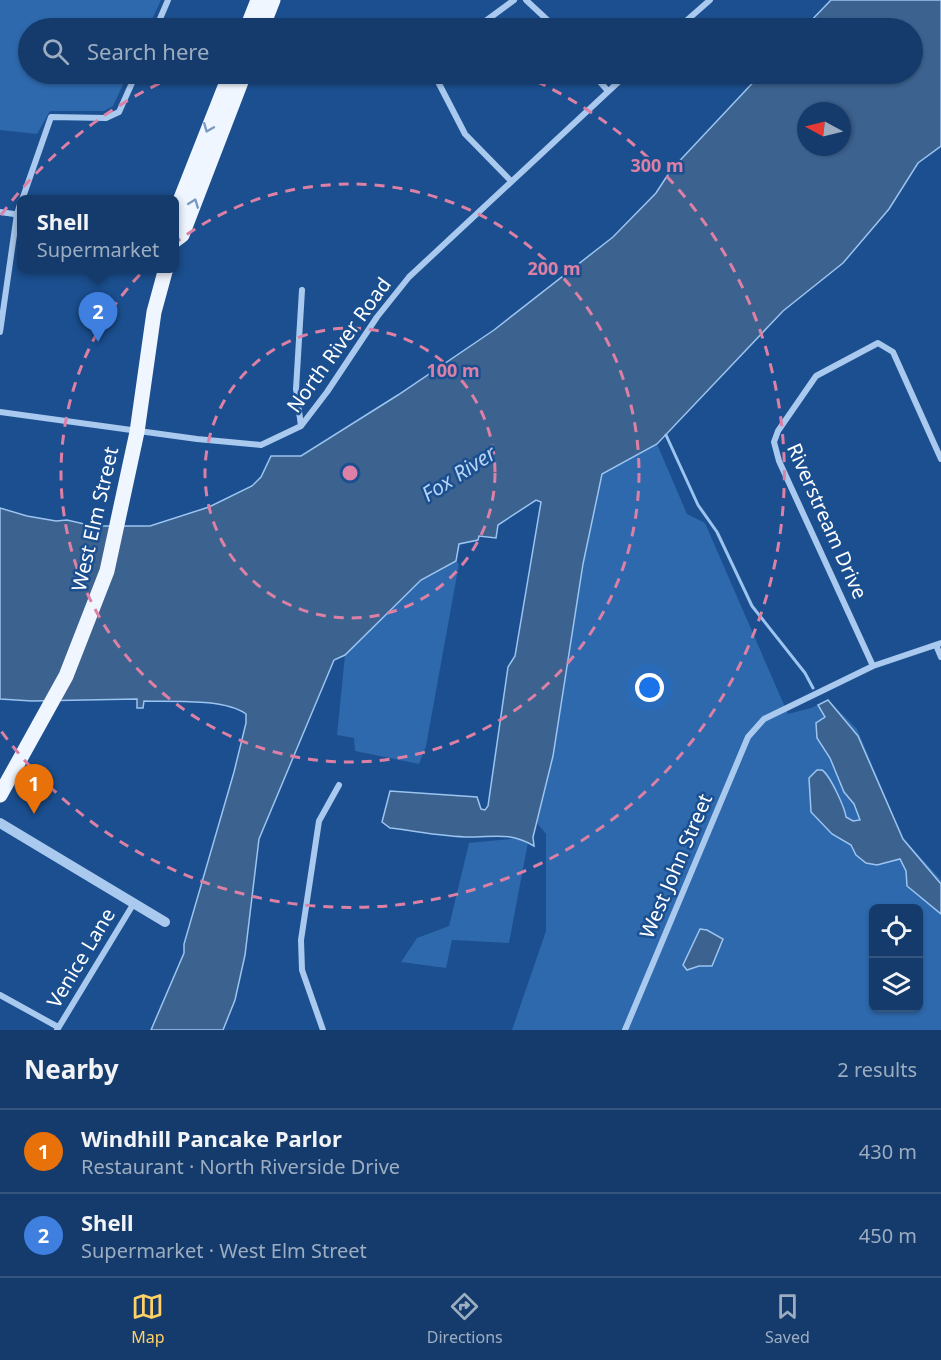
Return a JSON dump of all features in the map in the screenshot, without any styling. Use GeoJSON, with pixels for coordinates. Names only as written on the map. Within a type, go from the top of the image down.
{"type":"FeatureCollection","features":[{"type":"Feature","properties":{"kind":"main road"},"geometry":{"type":"LineString","coordinates":[[251,18],[258,0]]}},
{"type":"Feature","properties":{"kind":"main road"},"geometry":{"type":"LineString","coordinates":[[266,18],[273,0]]}},
{"type":"Feature","properties":{"kind":"main road"},"geometry":{"type":"LineString","coordinates":[[179,203],[226,84]]}},
{"type":"Feature","properties":{"kind":"main road"},"geometry":{"type":"LineString","coordinates":[[179,237],[182,234],[240,84]]}},
{"type":"Feature","properties":{"kind":"main road","name":"West Elm Street"},"geometry":{"type":"LineString","coordinates":[[0,795],[66,676],[90,622],[107,572],[137,432],[154,312],[165,273]]}},
{"type":"Feature","properties":{"kind":"street"},"geometry":{"type":"LineString","coordinates":[[160,18],[168,0]]}},
{"type":"Feature","properties":{"kind":"street"},"geometry":{"type":"LineString","coordinates":[[490,18],[514,0]]}},
{"type":"Feature","properties":{"kind":"street"},"geometry":{"type":"LineString","coordinates":[[526,0],[545,18]]}},
{"type":"Feature","properties":{"kind":"street"},"geometry":{"type":"LineString","coordinates":[[689,18],[708,1]]}},
{"type":"Feature","properties":{"kind":"street"},"geometry":{"type":"LineString","coordinates":[[24,195],[51,117],[106,118],[120,112],[132,84]]}},
{"type":"Feature","properties":{"kind":"street"},"geometry":{"type":"LineString","coordinates":[[439,84],[465,134],[510,180]]}},
{"type":"Feature","properties":{"kind":"street"},"geometry":{"type":"LineString","coordinates":[[602,84],[608,91]]}},
{"type":"Feature","properties":{"kind":"street","name":"North River Road"},"geometry":{"type":"LineString","coordinates":[[0,412],[137,432],[261,445],[301,426],[327,392],[377,317],[410,277],[510,180],[616,84]]}},
{"type":"Feature","properties":{"kind":"street"},"geometry":{"type":"LineString","coordinates":[[0,212],[17,214]]}},
{"type":"Feature","properties":{"kind":"street"},"geometry":{"type":"LineString","coordinates":[[0,332],[17,226]]}},
{"type":"Feature","properties":{"kind":"street"},"geometry":{"type":"LineString","coordinates":[[301,426],[296,389],[302,290]]}},
{"type":"Feature","properties":{"kind":"street","name":"Riverstream Drive"},"geometry":{"type":"LineString","coordinates":[[873,666],[779,461],[774,441],[778,431],[816,376],[878,343],[893,352],[941,459]]}},
{"type":"Feature","properties":{"kind":"street"},"geometry":{"type":"LineString","coordinates":[[873,666],[939,644],[941,657]]}},
{"type":"Feature","properties":{"kind":"street","name":"West John Street"},"geometry":{"type":"LineString","coordinates":[[625,1030],[748,737],[764,719],[873,666]]}},
{"type":"Feature","properties":{"kind":"street"},"geometry":{"type":"LineString","coordinates":[[323,1030],[302,970],[301,940],[319,821],[339,785]]}},
{"type":"Feature","properties":{"kind":"street"},"geometry":{"type":"LineString","coordinates":[[0,823],[165,922]]}},
{"type":"Feature","properties":{"kind":"street","name":"Venice Lane"},"geometry":{"type":"LineString","coordinates":[[57,1029],[134,903]]}},
{"type":"Feature","properties":{"kind":"street"},"geometry":{"type":"LineString","coordinates":[[0,995],[57,1029]]}},
{"type":"Feature","properties":{"kind":"shaded area"},"geometry":{"type":"Polygon","coordinates":[[[0,0],[161,0],[153,18],[18,18],[18,84],[123,84],[113,106],[104,111],[50,111],[37,134],[0,130],[0,0]]]}},
{"type":"Feature","properties":{"kind":"shaded area"},"geometry":{"type":"Polygon","coordinates":[[[657,444],[687,514],[705,523],[788,714],[811,708],[828,700],[857,729],[903,838],[941,880],[941,1030],[512,1030],[546,931],[546,834],[537,823],[553,756],[583,564],[602,474],[657,444]]]}},
{"type":"Feature","properties":{"kind":"shaded area"},"geometry":{"type":"Polygon","coordinates":[[[456,561],[459,564],[426,746],[419,764],[355,751],[354,738],[337,735],[345,655],[421,580],[456,561]]]}},
{"type":"Feature","properties":{"kind":"shaded area"},"geometry":{"type":"Polygon","coordinates":[[[529,837],[509,943],[452,940],[446,968],[401,962],[417,938],[449,926],[469,843],[529,837]]]}},
{"type":"Feature","properties":{"kind":"water","name":"Fox River"},"geometry":{"type":"Polygon","coordinates":[[[831,0],[941,0],[941,146],[918,163],[889,209],[843,263],[783,311],[657,444],[602,474],[583,564],[553,756],[533,837],[534,846],[510,837],[440,835],[390,828],[382,822],[390,791],[477,797],[481,809],[485,810],[488,806],[508,667],[515,656],[541,502],[536,500],[498,525],[496,538],[479,536],[478,540],[459,544],[456,561],[421,580],[345,655],[334,660],[259,839],[245,955],[235,1000],[223,1030],[151,1030],[184,953],[184,944],[234,772],[246,723],[246,714],[225,705],[197,702],[144,701],[143,708],[137,708],[137,699],[32,701],[0,699],[0,508],[27,516],[56,521],[67,520],[93,526],[150,526],[209,507],[252,486],[261,477],[271,456],[301,456],[398,395],[494,330],[613,237],[656,193],[671,170],[752,84],[923,84],[923,18],[814,18],[831,0]]]}},
{"type":"Feature","properties":{"kind":"water"},"geometry":{"type":"Polygon","coordinates":[[[828,700],[858,736],[903,839],[941,884],[941,914],[907,886],[906,871],[900,859],[877,865],[866,863],[856,855],[851,845],[832,834],[811,812],[809,778],[817,770],[822,770],[837,792],[846,817],[853,821],[860,820],[854,804],[844,792],[830,758],[817,738],[816,723],[825,717],[818,705],[828,700]]]}},
{"type":"Feature","properties":{"kind":"water"},"geometry":{"type":"Polygon","coordinates":[[[700,929],[707,930],[723,939],[712,966],[699,966],[687,970],[683,965],[700,929]]]}},
{"type":"Feature","properties":{"kind":"waterway"},"geometry":{"type":"LineString","coordinates":[[666,435],[698,505],[717,532],[752,606],[805,673],[813,688]]}},
{"type":"Feature","properties":{"kind":"place","name":"Shell"},"geometry":{"type":"Point","coordinates":[98,342]}},
{"type":"Feature","properties":{"kind":"place","name":"Windhill Pancake Parlor"},"geometry":{"type":"Point","coordinates":[34,814]}}]}
